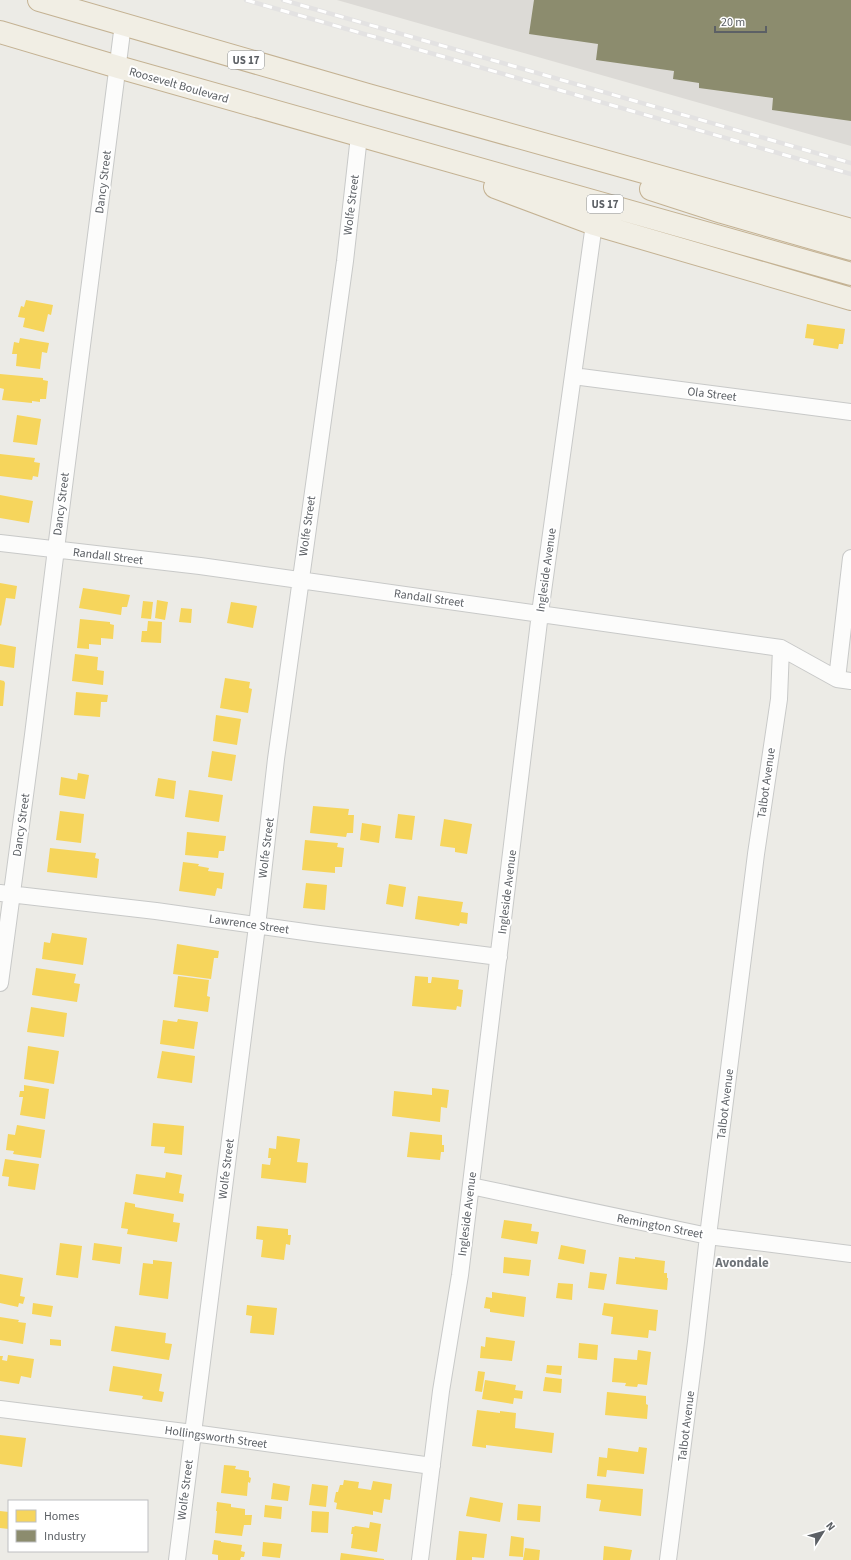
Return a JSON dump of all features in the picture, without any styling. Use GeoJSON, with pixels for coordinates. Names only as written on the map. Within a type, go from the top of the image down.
{"type":"FeatureCollection","features":[{"type":"Feature","properties":{"kind":"highway","name":"US 17"},"geometry":{"type":"LineString","coordinates":[[39,0],[368,95],[722,212],[851,249]]}},
{"type":"Feature","properties":{"kind":"highway","name":"Roosevelt Boulevard"},"geometry":{"type":"LineString","coordinates":[[0,32],[359,136]]}},
{"type":"Feature","properties":{"kind":"highway"},"geometry":{"type":"LineString","coordinates":[[368,95],[851,230]]}},
{"type":"Feature","properties":{"kind":"highway","name":"US 17"},"geometry":{"type":"LineString","coordinates":[[359,136],[851,274]]}},
{"type":"Feature","properties":{"kind":"highway"},"geometry":{"type":"LineString","coordinates":[[359,136],[594,224],[851,300]]}},
{"type":"Feature","properties":{"kind":"street","name":"Dancy Street"},"geometry":{"type":"LineString","coordinates":[[0,983],[6,894],[34,728],[124,24]]}},
{"type":"Feature","properties":{"kind":"street","name":"Wolfe Street"},"geometry":{"type":"LineString","coordinates":[[176,1560],[257,926],[276,759],[345,261],[359,136]]}},
{"type":"Feature","properties":{"kind":"street","name":"Ingleside Avenue"},"geometry":{"type":"LineString","coordinates":[[420,1560],[441,1391],[460,1275],[540,613],[594,224]]}},
{"type":"Feature","properties":{"kind":"street","name":"Ola Street"},"geometry":{"type":"LineString","coordinates":[[573,376],[851,412]]}},
{"type":"Feature","properties":{"kind":"street","name":"Randall Street"},"geometry":{"type":"LineString","coordinates":[[0,543],[200,566],[781,648],[844,680]]}},
{"type":"Feature","properties":{"kind":"street"},"geometry":{"type":"LineString","coordinates":[[844,680],[851,558]]}},
{"type":"Feature","properties":{"kind":"street","name":"Talbot Avenue"},"geometry":{"type":"LineString","coordinates":[[668,1560],[756,854],[779,699],[781,648]]}},
{"type":"Feature","properties":{"kind":"street","name":"Lawrence Street"},"geometry":{"type":"LineString","coordinates":[[6,894],[156,910],[257,926],[499,958]]}},
{"type":"Feature","properties":{"kind":"street","name":"Remington Street"},"geometry":{"type":"LineString","coordinates":[[471,1186],[708,1236],[851,1254]]}},
{"type":"Feature","properties":{"kind":"street","name":"Hollingsworth Street"},"geometry":{"type":"LineString","coordinates":[[0,1409],[193,1433],[432,1466]]}},
{"type":"Feature","properties":{"kind":"shaded area"},"geometry":{"type":"Polygon","coordinates":[[[337,0],[851,0],[851,146],[337,0]]]}},
{"type":"Feature","properties":{"kind":"building: Homes"},"geometry":{"type":"Polygon","coordinates":[[[26,300],[53,305],[51,315],[48,314],[44,332],[23,327],[25,318],[18,317],[21,306],[24,307],[26,300]]]}},
{"type":"Feature","properties":{"kind":"building: Homes"},"geometry":{"type":"Polygon","coordinates":[[[807,324],[845,329],[843,344],[839,344],[838,349],[813,345],[814,339],[805,338],[807,324]]]}},
{"type":"Feature","properties":{"kind":"building: Homes"},"geometry":{"type":"Polygon","coordinates":[[[20,338],[49,343],[47,353],[42,352],[40,369],[16,366],[17,354],[12,354],[14,342],[19,343],[20,338]]]}},
{"type":"Feature","properties":{"kind":"building: Homes"},"geometry":{"type":"Polygon","coordinates":[[[0,374],[43,378],[43,380],[48,381],[46,399],[40,399],[40,402],[32,401],[32,403],[2,400],[4,389],[0,388],[0,374]]]}},
{"type":"Feature","properties":{"kind":"building: Homes"},"geometry":{"type":"Polygon","coordinates":[[[17,415],[41,419],[37,445],[13,442],[17,415]]]}},
{"type":"Feature","properties":{"kind":"building: Homes"},"geometry":{"type":"Polygon","coordinates":[[[0,454],[35,458],[34,462],[40,463],[38,477],[33,476],[32,480],[0,476],[0,454]]]}},
{"type":"Feature","properties":{"kind":"building: Homes"},"geometry":{"type":"Polygon","coordinates":[[[0,495],[33,501],[29,523],[0,518],[0,495]]]}},
{"type":"Feature","properties":{"kind":"building: Homes"},"geometry":{"type":"Polygon","coordinates":[[[0,583],[17,586],[15,599],[6,598],[1,626],[0,625],[0,583]]]}},
{"type":"Feature","properties":{"kind":"building: Homes"},"geometry":{"type":"Polygon","coordinates":[[[83,588],[130,595],[127,607],[122,607],[121,615],[79,608],[83,588]]]}},
{"type":"Feature","properties":{"kind":"building: Homes"},"geometry":{"type":"Polygon","coordinates":[[[157,600],[168,602],[165,620],[155,618],[157,600]]]}},
{"type":"Feature","properties":{"kind":"building: Homes"},"geometry":{"type":"Polygon","coordinates":[[[143,601],[153,602],[151,619],[141,618],[143,601]]]}},
{"type":"Feature","properties":{"kind":"building: Homes"},"geometry":{"type":"Polygon","coordinates":[[[231,602],[257,606],[253,628],[227,623],[231,602]]]}},
{"type":"Feature","properties":{"kind":"building: Homes"},"geometry":{"type":"Polygon","coordinates":[[[181,608],[192,609],[191,623],[179,622],[181,608]]]}},
{"type":"Feature","properties":{"kind":"building: Homes"},"geometry":{"type":"Polygon","coordinates":[[[80,619],[110,622],[110,624],[114,625],[113,639],[101,638],[101,645],[89,644],[89,649],[77,648],[80,619]]]}},
{"type":"Feature","properties":{"kind":"building: Homes"},"geometry":{"type":"Polygon","coordinates":[[[148,621],[162,622],[161,643],[141,642],[142,631],[147,631],[148,621]]]}},
{"type":"Feature","properties":{"kind":"building: Homes"},"geometry":{"type":"Polygon","coordinates":[[[0,644],[16,647],[14,668],[0,666],[0,644]]]}},
{"type":"Feature","properties":{"kind":"building: Homes"},"geometry":{"type":"Polygon","coordinates":[[[75,654],[98,657],[97,670],[104,671],[103,685],[72,681],[75,654]]]}},
{"type":"Feature","properties":{"kind":"building: Homes"},"geometry":{"type":"Polygon","coordinates":[[[225,678],[250,682],[249,688],[252,689],[248,713],[220,708],[225,678]]]}},
{"type":"Feature","properties":{"kind":"building: Homes"},"geometry":{"type":"Polygon","coordinates":[[[0,680],[4,681],[5,683],[3,706],[0,706],[0,680]]]}},
{"type":"Feature","properties":{"kind":"building: Homes"},"geometry":{"type":"Polygon","coordinates":[[[76,692],[108,695],[107,702],[101,702],[100,717],[74,715],[76,692]]]}},
{"type":"Feature","properties":{"kind":"building: Homes"},"geometry":{"type":"Polygon","coordinates":[[[216,715],[241,719],[237,745],[213,741],[216,715]]]}},
{"type":"Feature","properties":{"kind":"building: Homes"},"geometry":{"type":"Polygon","coordinates":[[[212,751],[236,755],[232,781],[208,777],[212,751]]]}},
{"type":"Feature","properties":{"kind":"building: Homes"},"geometry":{"type":"Polygon","coordinates":[[[78,773],[89,775],[85,799],[59,795],[61,777],[77,780],[78,773]]]}},
{"type":"Feature","properties":{"kind":"building: Homes"},"geometry":{"type":"Polygon","coordinates":[[[158,778],[176,781],[174,799],[155,796],[158,778]]]}},
{"type":"Feature","properties":{"kind":"building: Homes"},"geometry":{"type":"Polygon","coordinates":[[[189,790],[223,795],[219,822],[185,817],[189,790]]]}},
{"type":"Feature","properties":{"kind":"building: Homes"},"geometry":{"type":"Polygon","coordinates":[[[313,806],[349,809],[348,815],[354,815],[353,833],[347,833],[346,837],[310,833],[313,806]]]}},
{"type":"Feature","properties":{"kind":"building: Homes"},"geometry":{"type":"Polygon","coordinates":[[[60,811],[84,814],[81,843],[56,840],[60,811]]]}},
{"type":"Feature","properties":{"kind":"building: Homes"},"geometry":{"type":"Polygon","coordinates":[[[398,814],[415,816],[412,840],[395,838],[398,814]]]}},
{"type":"Feature","properties":{"kind":"building: Homes"},"geometry":{"type":"Polygon","coordinates":[[[444,819],[472,824],[467,854],[455,852],[455,848],[440,846],[444,819]]]}},
{"type":"Feature","properties":{"kind":"building: Homes"},"geometry":{"type":"Polygon","coordinates":[[[362,823],[381,826],[379,843],[360,840],[362,823]]]}},
{"type":"Feature","properties":{"kind":"building: Homes"},"geometry":{"type":"Polygon","coordinates":[[[187,832],[226,836],[224,851],[219,851],[218,858],[185,855],[187,832]]]}},
{"type":"Feature","properties":{"kind":"building: Homes"},"geometry":{"type":"Polygon","coordinates":[[[305,840],[338,843],[337,847],[344,848],[342,867],[335,867],[335,873],[302,870],[305,840]]]}},
{"type":"Feature","properties":{"kind":"building: Homes"},"geometry":{"type":"Polygon","coordinates":[[[50,848],[96,853],[95,858],[99,859],[97,878],[47,872],[50,848]]]}},
{"type":"Feature","properties":{"kind":"building: Homes"},"geometry":{"type":"Polygon","coordinates":[[[183,862],[199,864],[198,866],[209,868],[208,871],[224,873],[222,889],[217,888],[215,896],[179,891],[183,862]]]}},
{"type":"Feature","properties":{"kind":"building: Homes"},"geometry":{"type":"Polygon","coordinates":[[[306,883],[327,885],[325,910],[303,908],[306,883]]]}},
{"type":"Feature","properties":{"kind":"building: Homes"},"geometry":{"type":"Polygon","coordinates":[[[389,884],[406,887],[403,907],[386,904],[389,884]]]}},
{"type":"Feature","properties":{"kind":"building: Homes"},"geometry":{"type":"Polygon","coordinates":[[[418,896],[463,902],[461,912],[468,913],[467,924],[460,923],[459,926],[415,919],[418,896]]]}},
{"type":"Feature","properties":{"kind":"building: Homes"},"geometry":{"type":"Polygon","coordinates":[[[52,933],[87,938],[83,965],[42,959],[44,942],[50,943],[52,933]]]}},
{"type":"Feature","properties":{"kind":"building: Homes"},"geometry":{"type":"Polygon","coordinates":[[[177,944],[219,951],[218,958],[214,958],[211,979],[173,974],[177,944]]]}},
{"type":"Feature","properties":{"kind":"building: Homes"},"geometry":{"type":"Polygon","coordinates":[[[36,968],[76,974],[74,983],[80,984],[77,1002],[32,995],[36,968]]]}},
{"type":"Feature","properties":{"kind":"building: Homes"},"geometry":{"type":"Polygon","coordinates":[[[178,976],[209,980],[207,996],[210,997],[208,1012],[174,1007],[178,976]]]}},
{"type":"Feature","properties":{"kind":"building: Homes"},"geometry":{"type":"Polygon","coordinates":[[[415,976],[428,977],[428,983],[431,983],[432,977],[459,980],[458,989],[463,990],[461,1007],[457,1006],[456,1010],[412,1006],[415,976]]]}},
{"type":"Feature","properties":{"kind":"building: Homes"},"geometry":{"type":"Polygon","coordinates":[[[31,1007],[67,1013],[64,1037],[27,1032],[31,1007]]]}},
{"type":"Feature","properties":{"kind":"building: Homes"},"geometry":{"type":"Polygon","coordinates":[[[178,1019],[198,1022],[194,1049],[160,1044],[163,1020],[177,1022],[178,1019]]]}},
{"type":"Feature","properties":{"kind":"building: Homes"},"geometry":{"type":"Polygon","coordinates":[[[28,1046],[59,1051],[54,1084],[24,1079],[28,1046]]]}},
{"type":"Feature","properties":{"kind":"building: Homes"},"geometry":{"type":"Polygon","coordinates":[[[162,1051],[195,1056],[192,1083],[157,1078],[162,1051]]]}},
{"type":"Feature","properties":{"kind":"building: Homes"},"geometry":{"type":"Polygon","coordinates":[[[24,1085],[49,1089],[45,1119],[20,1115],[23,1097],[19,1097],[20,1091],[24,1091],[24,1085]]]}},
{"type":"Feature","properties":{"kind":"building: Homes"},"geometry":{"type":"Polygon","coordinates":[[[432,1088],[449,1090],[447,1108],[441,1107],[440,1122],[392,1116],[394,1091],[432,1095],[432,1088]]]}},
{"type":"Feature","properties":{"kind":"building: Homes"},"geometry":{"type":"Polygon","coordinates":[[[153,1123],[184,1126],[182,1155],[164,1153],[165,1147],[151,1146],[153,1123]]]}},
{"type":"Feature","properties":{"kind":"building: Homes"},"geometry":{"type":"Polygon","coordinates":[[[17,1125],[45,1130],[41,1158],[13,1154],[14,1151],[6,1150],[8,1134],[15,1135],[17,1125]]]}},
{"type":"Feature","properties":{"kind":"building: Homes"},"geometry":{"type":"Polygon","coordinates":[[[410,1132],[442,1135],[444,1152],[441,1152],[440,1160],[407,1157],[410,1132]]]}},
{"type":"Feature","properties":{"kind":"building: Homes"},"geometry":{"type":"Polygon","coordinates":[[[277,1136],[300,1139],[297,1162],[308,1163],[306,1183],[261,1178],[262,1164],[270,1165],[271,1158],[268,1158],[269,1148],[276,1149],[277,1136]]]}},
{"type":"Feature","properties":{"kind":"building: Homes"},"geometry":{"type":"Polygon","coordinates":[[[5,1159],[39,1164],[35,1190],[8,1186],[9,1177],[2,1176],[5,1159]]]}},
{"type":"Feature","properties":{"kind":"building: Homes"},"geometry":{"type":"Polygon","coordinates":[[[166,1172],[182,1175],[179,1193],[184,1194],[183,1202],[133,1194],[136,1174],[165,1178],[166,1172]]]}},
{"type":"Feature","properties":{"kind":"building: Homes"},"geometry":{"type":"Polygon","coordinates":[[[125,1202],[135,1204],[135,1207],[174,1214],[173,1222],[180,1223],[177,1242],[127,1234],[128,1229],[121,1228],[125,1202]]]}},
{"type":"Feature","properties":{"kind":"building: Homes"},"geometry":{"type":"Polygon","coordinates":[[[504,1220],[532,1224],[531,1231],[539,1232],[537,1244],[501,1238],[504,1220]]]}},
{"type":"Feature","properties":{"kind":"building: Homes"},"geometry":{"type":"Polygon","coordinates":[[[257,1226],[288,1229],[288,1235],[291,1235],[290,1245],[286,1244],[284,1260],[261,1257],[263,1240],[256,1239],[257,1226]]]}},
{"type":"Feature","properties":{"kind":"building: Homes"},"geometry":{"type":"Polygon","coordinates":[[[60,1243],[82,1246],[78,1278],[56,1275],[60,1243]]]}},
{"type":"Feature","properties":{"kind":"building: Homes"},"geometry":{"type":"Polygon","coordinates":[[[94,1243],[122,1247],[120,1264],[92,1260],[94,1243]]]}},
{"type":"Feature","properties":{"kind":"building: Homes"},"geometry":{"type":"Polygon","coordinates":[[[561,1245],[586,1250],[584,1264],[558,1259],[561,1245]]]}},
{"type":"Feature","properties":{"kind":"building: Homes"},"geometry":{"type":"Polygon","coordinates":[[[504,1257],[531,1260],[529,1276],[503,1273],[504,1257]]]}},
{"type":"Feature","properties":{"kind":"building: Homes"},"geometry":{"type":"Polygon","coordinates":[[[619,1257],[635,1259],[635,1257],[665,1261],[664,1273],[667,1273],[668,1278],[667,1290],[616,1284],[619,1257]]]}},
{"type":"Feature","properties":{"kind":"building: Homes"},"geometry":{"type":"Polygon","coordinates":[[[153,1260],[172,1262],[168,1299],[139,1295],[143,1263],[153,1264],[153,1260]]]}},
{"type":"Feature","properties":{"kind":"building: Homes"},"geometry":{"type":"Polygon","coordinates":[[[590,1272],[607,1274],[604,1290],[588,1288],[590,1272]]]}},
{"type":"Feature","properties":{"kind":"building: Homes"},"geometry":{"type":"Polygon","coordinates":[[[0,1274],[23,1278],[20,1296],[25,1297],[23,1304],[19,1303],[18,1307],[0,1303],[0,1274]]]}},
{"type":"Feature","properties":{"kind":"building: Homes"},"geometry":{"type":"Polygon","coordinates":[[[558,1283],[573,1284],[572,1300],[556,1298],[558,1283]]]}},
{"type":"Feature","properties":{"kind":"building: Homes"},"geometry":{"type":"Polygon","coordinates":[[[492,1292],[526,1297],[524,1317],[490,1312],[490,1309],[484,1308],[486,1297],[492,1298],[492,1292]]]}},
{"type":"Feature","properties":{"kind":"building: Homes"},"geometry":{"type":"Polygon","coordinates":[[[33,1303],[53,1306],[51,1317],[32,1314],[33,1303]]]}},
{"type":"Feature","properties":{"kind":"building: Homes"},"geometry":{"type":"Polygon","coordinates":[[[604,1303],[658,1310],[656,1331],[649,1330],[648,1338],[611,1334],[613,1317],[602,1315],[604,1303]]]}},
{"type":"Feature","properties":{"kind":"building: Homes"},"geometry":{"type":"Polygon","coordinates":[[[247,1305],[277,1308],[274,1335],[250,1333],[252,1316],[246,1315],[247,1305]]]}},
{"type":"Feature","properties":{"kind":"building: Homes"},"geometry":{"type":"Polygon","coordinates":[[[0,1317],[19,1320],[18,1322],[26,1323],[23,1344],[0,1340],[0,1317]]]}},
{"type":"Feature","properties":{"kind":"building: Homes"},"geometry":{"type":"Polygon","coordinates":[[[115,1326],[166,1333],[165,1343],[172,1344],[169,1360],[111,1351],[115,1326]]]}},
{"type":"Feature","properties":{"kind":"building: Homes"},"geometry":{"type":"Polygon","coordinates":[[[486,1337],[515,1341],[512,1361],[480,1358],[481,1346],[485,1347],[486,1337]]]}},
{"type":"Feature","properties":{"kind":"building: Homes"},"geometry":{"type":"Polygon","coordinates":[[[50,1339],[61,1340],[61,1346],[50,1345],[50,1339]]]}},
{"type":"Feature","properties":{"kind":"building: Homes"},"geometry":{"type":"Polygon","coordinates":[[[579,1343],[598,1345],[597,1360],[578,1358],[579,1343]]]}},
{"type":"Feature","properties":{"kind":"building: Homes"},"geometry":{"type":"Polygon","coordinates":[[[638,1350],[651,1352],[647,1385],[638,1384],[637,1387],[625,1386],[626,1383],[612,1382],[614,1358],[637,1360],[638,1350]]]}},
{"type":"Feature","properties":{"kind":"building: Homes"},"geometry":{"type":"Polygon","coordinates":[[[8,1355],[34,1359],[31,1378],[21,1376],[19,1384],[0,1381],[0,1356],[3,1356],[2,1360],[7,1361],[8,1355]]]}},
{"type":"Feature","properties":{"kind":"building: Homes"},"geometry":{"type":"Polygon","coordinates":[[[547,1365],[562,1366],[561,1375],[546,1373],[547,1365]]]}},
{"type":"Feature","properties":{"kind":"building: Homes"},"geometry":{"type":"Polygon","coordinates":[[[113,1366],[162,1374],[159,1391],[164,1392],[162,1402],[142,1399],[143,1396],[109,1391],[113,1366]]]}},
{"type":"Feature","properties":{"kind":"building: Homes"},"geometry":{"type":"Polygon","coordinates":[[[478,1371],[485,1372],[482,1392],[475,1391],[478,1371]]]}},
{"type":"Feature","properties":{"kind":"building: Homes"},"geometry":{"type":"Polygon","coordinates":[[[545,1377],[562,1379],[561,1393],[543,1391],[545,1377]]]}},
{"type":"Feature","properties":{"kind":"building: Homes"},"geometry":{"type":"Polygon","coordinates":[[[485,1380],[516,1385],[515,1390],[523,1391],[522,1399],[514,1398],[513,1404],[482,1399],[485,1380]]]}},
{"type":"Feature","properties":{"kind":"building: Homes"},"geometry":{"type":"Polygon","coordinates":[[[607,1392],[646,1396],[646,1404],[648,1405],[647,1419],[605,1415],[607,1392]]]}},
{"type":"Feature","properties":{"kind":"building: Homes"},"geometry":{"type":"Polygon","coordinates":[[[477,1410],[500,1413],[500,1411],[516,1413],[515,1428],[554,1433],[552,1453],[486,1445],[486,1448],[472,1446],[477,1410]]]}},
{"type":"Feature","properties":{"kind":"building: Homes"},"geometry":{"type":"Polygon","coordinates":[[[0,1435],[26,1438],[22,1467],[0,1464],[0,1435]]]}},
{"type":"Feature","properties":{"kind":"building: Homes"},"geometry":{"type":"Polygon","coordinates":[[[639,1447],[647,1448],[644,1474],[607,1470],[606,1477],[597,1476],[599,1457],[607,1458],[608,1448],[638,1452],[639,1447]]]}},
{"type":"Feature","properties":{"kind":"building: Homes"},"geometry":{"type":"Polygon","coordinates":[[[224,1465],[236,1466],[235,1469],[249,1471],[249,1477],[251,1478],[250,1483],[248,1482],[247,1496],[221,1493],[224,1465]]]}},
{"type":"Feature","properties":{"kind":"building: Homes"},"geometry":{"type":"Polygon","coordinates":[[[344,1480],[359,1482],[358,1488],[371,1490],[373,1481],[392,1484],[390,1500],[384,1499],[382,1513],[373,1511],[373,1515],[336,1509],[337,1503],[334,1502],[336,1492],[338,1492],[340,1485],[343,1485],[344,1480]]]}},
{"type":"Feature","properties":{"kind":"building: Homes"},"geometry":{"type":"Polygon","coordinates":[[[273,1483],[290,1486],[288,1501],[271,1499],[273,1483]]]}},
{"type":"Feature","properties":{"kind":"building: Homes"},"geometry":{"type":"Polygon","coordinates":[[[312,1484],[328,1486],[326,1507],[309,1505],[312,1484]]]}},
{"type":"Feature","properties":{"kind":"building: Homes"},"geometry":{"type":"Polygon","coordinates":[[[587,1484],[643,1489],[641,1516],[599,1511],[601,1500],[586,1498],[587,1484]]]}},
{"type":"Feature","properties":{"kind":"building: Homes"},"geometry":{"type":"Polygon","coordinates":[[[470,1497],[503,1503],[500,1522],[466,1516],[470,1497]]]}},
{"type":"Feature","properties":{"kind":"building: Homes"},"geometry":{"type":"Polygon","coordinates":[[[217,1502],[231,1504],[231,1507],[245,1509],[245,1515],[252,1515],[251,1525],[244,1525],[242,1536],[215,1533],[217,1502]]]}},
{"type":"Feature","properties":{"kind":"building: Homes"},"geometry":{"type":"Polygon","coordinates":[[[518,1504],[541,1506],[540,1522],[517,1520],[518,1504]]]}},
{"type":"Feature","properties":{"kind":"building: Homes"},"geometry":{"type":"Polygon","coordinates":[[[265,1505],[282,1507],[281,1519],[264,1517],[265,1505]]]}},
{"type":"Feature","properties":{"kind":"building: Homes"},"geometry":{"type":"Polygon","coordinates":[[[0,1511],[8,1512],[8,1529],[0,1528],[0,1511]]]}},
{"type":"Feature","properties":{"kind":"building: Homes"},"geometry":{"type":"Polygon","coordinates":[[[312,1511],[329,1512],[328,1533],[311,1532],[312,1511]]]}},
{"type":"Feature","properties":{"kind":"building: Homes"},"geometry":{"type":"Polygon","coordinates":[[[370,1522],[381,1524],[377,1552],[351,1548],[353,1534],[351,1534],[352,1527],[369,1528],[370,1522]]]}},
{"type":"Feature","properties":{"kind":"building: Homes"},"geometry":{"type":"Polygon","coordinates":[[[459,1531],[487,1534],[484,1558],[472,1557],[472,1560],[456,1560],[459,1531]]]}},
{"type":"Feature","properties":{"kind":"building: Homes"},"geometry":{"type":"Polygon","coordinates":[[[511,1536],[524,1538],[523,1557],[509,1556],[511,1536]]]}},
{"type":"Feature","properties":{"kind":"building: Homes"},"geometry":{"type":"Polygon","coordinates":[[[214,1540],[242,1545],[241,1551],[245,1552],[244,1557],[241,1557],[240,1560],[218,1560],[218,1555],[212,1554],[214,1540]]]}},
{"type":"Feature","properties":{"kind":"building: Homes"},"geometry":{"type":"Polygon","coordinates":[[[263,1542],[282,1544],[280,1558],[262,1556],[263,1542]]]}},
{"type":"Feature","properties":{"kind":"building: Homes"},"geometry":{"type":"Polygon","coordinates":[[[604,1546],[632,1550],[630,1560],[603,1560],[604,1546]]]}},
{"type":"Feature","properties":{"kind":"building: Homes"},"geometry":{"type":"Polygon","coordinates":[[[525,1548],[540,1550],[539,1560],[523,1560],[525,1548]]]}},
{"type":"Feature","properties":{"kind":"building: Homes"},"geometry":{"type":"Polygon","coordinates":[[[341,1553],[384,1559],[384,1560],[340,1560],[341,1553]]]}},
{"type":"Feature","properties":{"kind":"building: Industry"},"geometry":{"type":"Polygon","coordinates":[[[534,0],[851,0],[851,121],[772,110],[773,98],[699,88],[699,83],[673,79],[674,71],[596,60],[598,44],[529,34],[534,0]]]}},
{"type":"Feature","properties":{"kind":"railway"},"geometry":{"type":"LineString","coordinates":[[246,0],[851,174]]}},
{"type":"Feature","properties":{"kind":"railway"},"geometry":{"type":"LineString","coordinates":[[283,0],[851,163]]}},
{"type":"Feature","properties":{"kind":"district","name":"Avondale"},"geometry":{"type":"Point","coordinates":[742,1262]}}]}
